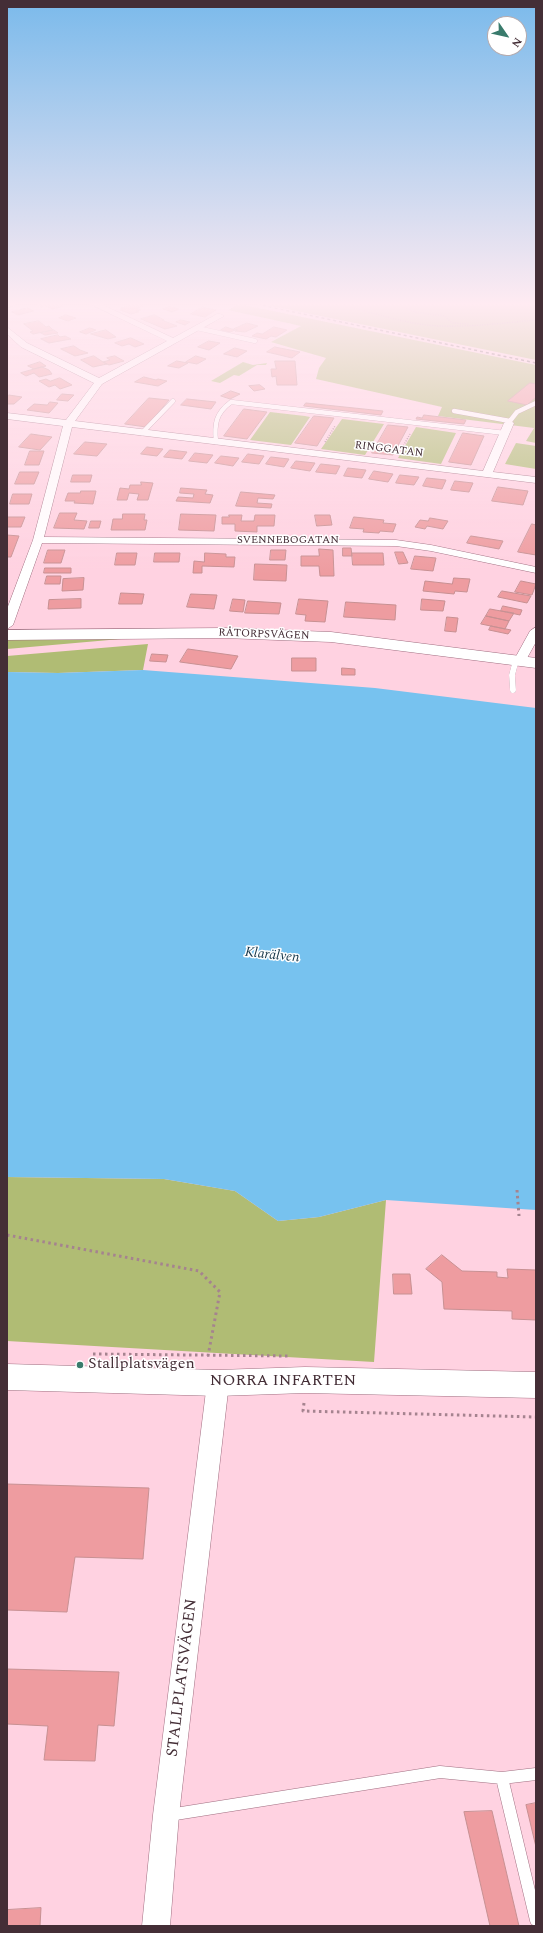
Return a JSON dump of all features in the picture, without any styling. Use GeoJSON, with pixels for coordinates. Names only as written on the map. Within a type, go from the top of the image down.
{"type":"FeatureCollection","features":[{"type":"Feature","properties":{"kind":"street"},"geometry":{"type":"LineString","coordinates":[[7,625],[38,540],[68,424],[91,393]]}},
{"type":"Feature","properties":{"kind":"street","name":"RINGGATAN"},"geometry":{"type":"LineString","coordinates":[[7,416],[536,480]]}},
{"type":"Feature","properties":{"kind":"street"},"geometry":{"type":"LineString","coordinates":[[487,474],[508,426]]}},
{"type":"Feature","properties":{"kind":"street","name":"SVENNEBOGATAN"},"geometry":{"type":"LineString","coordinates":[[38,540],[396,543],[431,548],[536,570]]}},
{"type":"Feature","properties":{"kind":"street"},"geometry":{"type":"LineString","coordinates":[[524,661],[536,630]]}},
{"type":"Feature","properties":{"kind":"street","name":"RÅTORPSVÄGEN"},"geometry":{"type":"LineString","coordinates":[[7,635],[224,633],[331,637],[524,661]]}},
{"type":"Feature","properties":{"kind":"street","name":"NORRA INFARTEN"},"geometry":{"type":"LineString","coordinates":[[7,1377],[218,1383],[305,1380],[536,1385]]}},
{"type":"Feature","properties":{"kind":"street","name":"STALLPLATSVÄGEN"},"geometry":{"type":"LineString","coordinates":[[156,1926],[166,1815],[218,1383]]}},
{"type":"Feature","properties":{"kind":"lane"},"geometry":{"type":"LineString","coordinates":[[142,433],[173,401]]}},
{"type":"Feature","properties":{"kind":"lane"},"geometry":{"type":"LineString","coordinates":[[216,442],[214,423],[223,407],[231,402],[416,422],[508,426]]}},
{"type":"Feature","properties":{"kind":"lane"},"geometry":{"type":"LineString","coordinates":[[508,426],[516,412],[536,403]]}},
{"type":"Feature","properties":{"kind":"lane"},"geometry":{"type":"LineString","coordinates":[[454,411],[508,426]]}},
{"type":"Feature","properties":{"kind":"lane"},"geometry":{"type":"LineString","coordinates":[[513,690],[512,675],[524,661]]}},
{"type":"Feature","properties":{"kind":"lane"},"geometry":{"type":"LineString","coordinates":[[166,1815],[440,1772],[502,1778],[536,1774]]}},
{"type":"Feature","properties":{"kind":"lane"},"geometry":{"type":"LineString","coordinates":[[502,1778],[536,1920]]}},
{"type":"Feature","properties":{"kind":"path"},"geometry":{"type":"LineString","coordinates":[[318,454],[343,414]]}},
{"type":"Feature","properties":{"kind":"path"},"geometry":{"type":"LineString","coordinates":[[395,463],[416,422]]}},
{"type":"Feature","properties":{"kind":"path"},"geometry":{"type":"LineString","coordinates":[[516,1190],[519,1216]]}},
{"type":"Feature","properties":{"kind":"path"},"geometry":{"type":"LineString","coordinates":[[7,1235],[199,1270],[220,1292],[208,1356]]}},
{"type":"Feature","properties":{"kind":"path"},"geometry":{"type":"LineString","coordinates":[[84,1354],[292,1356]]}},
{"type":"Feature","properties":{"kind":"path"},"geometry":{"type":"LineString","coordinates":[[303,1411],[536,1417]]}},
{"type":"Feature","properties":{"kind":"green space"},"geometry":{"type":"Polygon","coordinates":[[[380,393],[536,393],[536,443],[526,441],[534,428],[438,416],[442,407],[380,393]]]}},
{"type":"Feature","properties":{"kind":"green space"},"geometry":{"type":"Polygon","coordinates":[[[270,412],[310,417],[291,445],[250,440],[270,412]]]}},
{"type":"Feature","properties":{"kind":"green space"},"geometry":{"type":"Polygon","coordinates":[[[342,419],[384,424],[365,455],[321,449],[342,419]]]}},
{"type":"Feature","properties":{"kind":"green space"},"geometry":{"type":"Polygon","coordinates":[[[416,427],[456,433],[441,464],[398,458],[416,427]]]}},
{"type":"Feature","properties":{"kind":"green space"},"geometry":{"type":"Polygon","coordinates":[[[516,443],[536,446],[536,469],[505,464],[516,443]]]}},
{"type":"Feature","properties":{"kind":"green space"},"geometry":{"type":"Polygon","coordinates":[[[132,638],[7,649],[8,639],[132,638]]]}},
{"type":"Feature","properties":{"kind":"green space"},"geometry":{"type":"Polygon","coordinates":[[[148,644],[143,670],[58,673],[7,672],[7,656],[148,644]]]}},
{"type":"Feature","properties":{"kind":"green space"},"geometry":{"type":"Polygon","coordinates":[[[7,1177],[164,1179],[235,1191],[278,1221],[319,1217],[386,1200],[374,1362],[7,1341],[7,1177]]]}},
{"type":"Feature","properties":{"kind":"water","name":"Klarälven"},"geometry":{"type":"Polygon","coordinates":[[[143,670],[375,688],[536,708],[536,1210],[386,1200],[319,1217],[278,1221],[235,1191],[164,1179],[7,1177],[7,672],[58,673],[143,670]]]}},
{"type":"Feature","properties":{"kind":"building"},"geometry":{"type":"Polygon","coordinates":[[[227,393],[240,394],[230,399],[221,396],[227,393]]]}},
{"type":"Feature","properties":{"kind":"building"},"geometry":{"type":"Polygon","coordinates":[[[518,393],[536,393],[536,397],[527,405],[508,401],[518,393]]]}},
{"type":"Feature","properties":{"kind":"building"},"geometry":{"type":"Polygon","coordinates":[[[62,394],[74,395],[68,401],[57,400],[62,394]]]}},
{"type":"Feature","properties":{"kind":"building"},"geometry":{"type":"Polygon","coordinates":[[[9,395],[22,397],[14,404],[7,404],[7,397],[9,395]]]}},
{"type":"Feature","properties":{"kind":"building"},"geometry":{"type":"Polygon","coordinates":[[[149,398],[169,400],[146,427],[125,424],[149,398]]]}},
{"type":"Feature","properties":{"kind":"building"},"geometry":{"type":"Polygon","coordinates":[[[187,399],[216,402],[211,409],[181,405],[187,399]]]}},
{"type":"Feature","properties":{"kind":"building"},"geometry":{"type":"Polygon","coordinates":[[[50,402],[58,403],[49,413],[27,410],[34,404],[47,405],[50,402]]]}},
{"type":"Feature","properties":{"kind":"building"},"geometry":{"type":"Polygon","coordinates":[[[306,403],[383,411],[381,415],[304,406],[306,403]]]}},
{"type":"Feature","properties":{"kind":"building"},"geometry":{"type":"Polygon","coordinates":[[[244,409],[267,412],[247,439],[224,436],[244,409]]]}},
{"type":"Feature","properties":{"kind":"building"},"geometry":{"type":"Polygon","coordinates":[[[424,415],[466,420],[464,424],[416,419],[417,417],[422,418],[424,415]]]}},
{"type":"Feature","properties":{"kind":"building"},"geometry":{"type":"Polygon","coordinates":[[[314,416],[334,418],[317,446],[295,443],[314,416]]]}},
{"type":"Feature","properties":{"kind":"building"},"geometry":{"type":"Polygon","coordinates":[[[388,425],[408,427],[393,455],[372,453],[388,425]]]}},
{"type":"Feature","properties":{"kind":"building"},"geometry":{"type":"Polygon","coordinates":[[[463,433],[484,436],[471,465],[449,462],[463,433]]]}},
{"type":"Feature","properties":{"kind":"building"},"geometry":{"type":"Polygon","coordinates":[[[31,434],[52,437],[40,450],[19,447],[31,434]]]}},
{"type":"Feature","properties":{"kind":"building"},"geometry":{"type":"Polygon","coordinates":[[[85,442],[107,444],[97,456],[74,454],[85,442]]]}},
{"type":"Feature","properties":{"kind":"building"},"geometry":{"type":"Polygon","coordinates":[[[147,447],[163,449],[157,456],[141,454],[147,447]]]}},
{"type":"Feature","properties":{"kind":"building"},"geometry":{"type":"Polygon","coordinates":[[[170,450],[187,452],[182,459],[164,457],[170,450]]]}},
{"type":"Feature","properties":{"kind":"building"},"geometry":{"type":"Polygon","coordinates":[[[30,451],[44,451],[39,465],[25,465],[30,451]]]}},
{"type":"Feature","properties":{"kind":"building"},"geometry":{"type":"Polygon","coordinates":[[[195,453],[213,455],[207,463],[189,461],[195,453]]]}},
{"type":"Feature","properties":{"kind":"building"},"geometry":{"type":"Polygon","coordinates":[[[248,454],[264,456],[259,464],[242,462],[248,454]]]}},
{"type":"Feature","properties":{"kind":"building"},"geometry":{"type":"Polygon","coordinates":[[[221,456],[239,458],[233,466],[215,463],[221,456]]]}},
{"type":"Feature","properties":{"kind":"building"},"geometry":{"type":"Polygon","coordinates":[[[271,457],[289,459],[284,467],[266,464],[271,457]]]}},
{"type":"Feature","properties":{"kind":"building"},"geometry":{"type":"Polygon","coordinates":[[[296,461],[315,463],[310,471],[291,468],[296,461]]]}},
{"type":"Feature","properties":{"kind":"building"},"geometry":{"type":"Polygon","coordinates":[[[321,464],[340,466],[336,474],[316,472],[321,464]]]}},
{"type":"Feature","properties":{"kind":"building"},"geometry":{"type":"Polygon","coordinates":[[[348,468],[366,470],[362,478],[344,476],[348,468]]]}},
{"type":"Feature","properties":{"kind":"building"},"geometry":{"type":"Polygon","coordinates":[[[374,471],[393,474],[388,482],[369,479],[374,471]]]}},
{"type":"Feature","properties":{"kind":"building"},"geometry":{"type":"Polygon","coordinates":[[[20,472],[39,472],[34,484],[15,484],[20,472]]]}},
{"type":"Feature","properties":{"kind":"building"},"geometry":{"type":"Polygon","coordinates":[[[73,475],[92,475],[90,482],[71,482],[73,475]]]}},
{"type":"Feature","properties":{"kind":"building"},"geometry":{"type":"Polygon","coordinates":[[[400,475],[419,477],[414,485],[396,483],[400,475]]]}},
{"type":"Feature","properties":{"kind":"building"},"geometry":{"type":"Polygon","coordinates":[[[427,478],[446,480],[442,489],[423,486],[427,478]]]}},
{"type":"Feature","properties":{"kind":"building"},"geometry":{"type":"Polygon","coordinates":[[[455,481],[473,483],[469,492],[451,490],[455,481]]]}},
{"type":"Feature","properties":{"kind":"building"},"geometry":{"type":"Polygon","coordinates":[[[141,482],[153,483],[148,500],[137,500],[139,494],[129,493],[127,500],[117,500],[120,488],[129,489],[130,485],[141,485],[141,482]]]}},
{"type":"Feature","properties":{"kind":"building"},"geometry":{"type":"Polygon","coordinates":[[[498,487],[528,491],[523,505],[492,501],[498,487]]]}},
{"type":"Feature","properties":{"kind":"building"},"geometry":{"type":"Polygon","coordinates":[[[181,488],[207,490],[205,494],[213,495],[210,503],[176,501],[178,497],[193,498],[194,494],[180,493],[181,488]]]}},
{"type":"Feature","properties":{"kind":"building"},"geometry":{"type":"Polygon","coordinates":[[[81,491],[96,491],[93,504],[65,501],[68,493],[80,493],[81,491]]]}},
{"type":"Feature","properties":{"kind":"building"},"geometry":{"type":"Polygon","coordinates":[[[241,492],[275,495],[273,499],[258,498],[257,503],[272,504],[271,508],[236,506],[241,492]]]}},
{"type":"Feature","properties":{"kind":"building"},"geometry":{"type":"Polygon","coordinates":[[[13,494],[32,494],[29,504],[10,504],[13,494]]]}},
{"type":"Feature","properties":{"kind":"building"},"geometry":{"type":"Polygon","coordinates":[[[60,513],[77,513],[74,520],[87,521],[84,529],[54,528],[60,513]]]}},
{"type":"Feature","properties":{"kind":"building"},"geometry":{"type":"Polygon","coordinates":[[[123,514],[145,514],[144,520],[147,520],[145,530],[111,530],[113,519],[122,519],[123,514]]]}},
{"type":"Feature","properties":{"kind":"building"},"geometry":{"type":"Polygon","coordinates":[[[181,514],[216,515],[214,531],[179,530],[181,514]]]}},
{"type":"Feature","properties":{"kind":"building"},"geometry":{"type":"Polygon","coordinates":[[[229,515],[242,515],[241,521],[254,521],[255,515],[275,515],[274,526],[257,526],[257,532],[235,531],[235,524],[222,524],[222,517],[229,517],[229,515]]]}},
{"type":"Feature","properties":{"kind":"building"},"geometry":{"type":"Polygon","coordinates":[[[315,515],[330,515],[332,525],[317,526],[315,515]]]}},
{"type":"Feature","properties":{"kind":"building"},"geometry":{"type":"Polygon","coordinates":[[[8,517],[25,517],[21,527],[7,527],[8,517]]]}},
{"type":"Feature","properties":{"kind":"building"},"geometry":{"type":"Polygon","coordinates":[[[354,517],[384,520],[383,523],[396,524],[393,532],[363,532],[364,529],[350,528],[354,517]]]}},
{"type":"Feature","properties":{"kind":"building"},"geometry":{"type":"Polygon","coordinates":[[[430,518],[448,521],[443,529],[427,526],[425,529],[415,527],[420,520],[428,521],[430,518]]]}},
{"type":"Feature","properties":{"kind":"building"},"geometry":{"type":"Polygon","coordinates":[[[91,521],[101,521],[99,528],[89,528],[91,521]]]}},
{"type":"Feature","properties":{"kind":"building"},"geometry":{"type":"Polygon","coordinates":[[[532,524],[536,525],[536,555],[518,552],[532,524]]]}},
{"type":"Feature","properties":{"kind":"building"},"geometry":{"type":"Polygon","coordinates":[[[7,535],[19,536],[11,557],[7,557],[7,535]]]}},
{"type":"Feature","properties":{"kind":"building"},"geometry":{"type":"Polygon","coordinates":[[[471,536],[503,541],[499,549],[467,543],[471,536]]]}},
{"type":"Feature","properties":{"kind":"building"},"geometry":{"type":"Polygon","coordinates":[[[343,548],[351,548],[352,556],[343,556],[343,548]]]}},
{"type":"Feature","properties":{"kind":"building"},"geometry":{"type":"Polygon","coordinates":[[[319,549],[333,550],[334,576],[320,576],[319,566],[301,566],[301,556],[319,556],[319,549]]]}},
{"type":"Feature","properties":{"kind":"building"},"geometry":{"type":"Polygon","coordinates":[[[48,550],[65,550],[61,563],[44,563],[48,550]]]}},
{"type":"Feature","properties":{"kind":"building"},"geometry":{"type":"Polygon","coordinates":[[[271,550],[286,550],[285,560],[270,560],[271,550]]]}},
{"type":"Feature","properties":{"kind":"building"},"geometry":{"type":"Polygon","coordinates":[[[395,552],[403,552],[408,563],[399,564],[395,552]]]}},
{"type":"Feature","properties":{"kind":"building"},"geometry":{"type":"Polygon","coordinates":[[[117,553],[137,553],[135,565],[115,565],[117,553]]]}},
{"type":"Feature","properties":{"kind":"building"},"geometry":{"type":"Polygon","coordinates":[[[155,553],[180,553],[179,562],[154,562],[155,553]]]}},
{"type":"Feature","properties":{"kind":"building"},"geometry":{"type":"Polygon","coordinates":[[[205,553],[226,554],[226,557],[235,557],[234,567],[202,566],[202,573],[193,573],[194,561],[204,562],[205,553]]]}},
{"type":"Feature","properties":{"kind":"building"},"geometry":{"type":"Polygon","coordinates":[[[352,553],[383,553],[384,565],[353,565],[352,553]]]}},
{"type":"Feature","properties":{"kind":"building"},"geometry":{"type":"Polygon","coordinates":[[[415,556],[436,558],[433,571],[411,569],[415,556]]]}},
{"type":"Feature","properties":{"kind":"building"},"geometry":{"type":"Polygon","coordinates":[[[255,564],[287,565],[286,581],[254,580],[255,564]]]}},
{"type":"Feature","properties":{"kind":"building"},"geometry":{"type":"Polygon","coordinates":[[[45,568],[71,568],[71,573],[44,573],[45,568]]]}},
{"type":"Feature","properties":{"kind":"building"},"geometry":{"type":"Polygon","coordinates":[[[47,576],[61,576],[60,584],[45,584],[47,576]]]}},
{"type":"Feature","properties":{"kind":"building"},"geometry":{"type":"Polygon","coordinates":[[[84,578],[83,590],[62,591],[63,579],[84,578]]]}},
{"type":"Feature","properties":{"kind":"building"},"geometry":{"type":"Polygon","coordinates":[[[454,578],[470,579],[467,592],[455,591],[454,594],[423,591],[425,581],[452,584],[454,578]]]}},
{"type":"Feature","properties":{"kind":"building"},"geometry":{"type":"Polygon","coordinates":[[[521,581],[536,584],[532,595],[515,592],[521,581]]]}},
{"type":"Feature","properties":{"kind":"building"},"geometry":{"type":"Polygon","coordinates":[[[502,591],[531,596],[527,603],[498,597],[502,591]]]}},
{"type":"Feature","properties":{"kind":"building"},"geometry":{"type":"Polygon","coordinates":[[[121,593],[144,594],[142,604],[119,604],[121,593]]]}},
{"type":"Feature","properties":{"kind":"building"},"geometry":{"type":"Polygon","coordinates":[[[191,594],[217,595],[214,609],[187,607],[191,594]]]}},
{"type":"Feature","properties":{"kind":"building"},"geometry":{"type":"Polygon","coordinates":[[[81,599],[81,608],[48,609],[49,600],[81,599]]]}},
{"type":"Feature","properties":{"kind":"building"},"geometry":{"type":"Polygon","coordinates":[[[233,599],[245,600],[243,612],[230,611],[233,599]]]}},
{"type":"Feature","properties":{"kind":"building"},"geometry":{"type":"Polygon","coordinates":[[[299,599],[328,601],[325,622],[305,621],[306,615],[296,614],[299,599]]]}},
{"type":"Feature","properties":{"kind":"building"},"geometry":{"type":"Polygon","coordinates":[[[422,599],[445,601],[443,611],[421,610],[422,599]]]}},
{"type":"Feature","properties":{"kind":"building"},"geometry":{"type":"Polygon","coordinates":[[[248,601],[281,603],[279,614],[245,613],[248,601]]]}},
{"type":"Feature","properties":{"kind":"building"},"geometry":{"type":"Polygon","coordinates":[[[346,602],[396,605],[395,620],[344,617],[346,602]]]}},
{"type":"Feature","properties":{"kind":"building"},"geometry":{"type":"Polygon","coordinates":[[[503,606],[522,610],[520,615],[501,611],[503,606]]]}},
{"type":"Feature","properties":{"kind":"building"},"geometry":{"type":"Polygon","coordinates":[[[490,609],[514,613],[509,621],[486,616],[490,609]]]}},
{"type":"Feature","properties":{"kind":"building"},"geometry":{"type":"Polygon","coordinates":[[[486,616],[509,621],[505,629],[481,624],[486,616]]]}},
{"type":"Feature","properties":{"kind":"building"},"geometry":{"type":"Polygon","coordinates":[[[447,617],[458,618],[456,632],[445,631],[447,617]]]}},
{"type":"Feature","properties":{"kind":"building"},"geometry":{"type":"Polygon","coordinates":[[[491,626],[511,630],[508,634],[489,630],[491,626]]]}},
{"type":"Feature","properties":{"kind":"building"},"geometry":{"type":"Polygon","coordinates":[[[188,649],[238,656],[231,669],[180,662],[188,649]]]}},
{"type":"Feature","properties":{"kind":"building"},"geometry":{"type":"Polygon","coordinates":[[[152,654],[168,655],[166,662],[150,661],[152,654]]]}},
{"type":"Feature","properties":{"kind":"building"},"geometry":{"type":"Polygon","coordinates":[[[292,658],[316,658],[316,671],[292,671],[292,658]]]}},
{"type":"Feature","properties":{"kind":"building"},"geometry":{"type":"Polygon","coordinates":[[[342,668],[355,669],[355,675],[342,675],[342,668]]]}},
{"type":"Feature","properties":{"kind":"building"},"geometry":{"type":"Polygon","coordinates":[[[442,1255],[462,1271],[497,1272],[497,1277],[508,1278],[507,1269],[536,1270],[536,1320],[512,1319],[512,1311],[444,1309],[442,1282],[426,1269],[442,1255]]]}},
{"type":"Feature","properties":{"kind":"building"},"geometry":{"type":"Polygon","coordinates":[[[393,1274],[410,1274],[412,1294],[394,1294],[393,1274]]]}},
{"type":"Feature","properties":{"kind":"building"},"geometry":{"type":"Polygon","coordinates":[[[7,1484],[149,1488],[143,1559],[75,1557],[67,1612],[7,1610],[7,1484]]]}},
{"type":"Feature","properties":{"kind":"building"},"geometry":{"type":"Polygon","coordinates":[[[7,1669],[119,1672],[114,1726],[98,1725],[95,1761],[44,1760],[48,1726],[7,1724],[7,1669]]]}},
{"type":"Feature","properties":{"kind":"building"},"geometry":{"type":"Polygon","coordinates":[[[536,1803],[536,1847],[526,1805],[536,1803]]]}},
{"type":"Feature","properties":{"kind":"building"},"geometry":{"type":"Polygon","coordinates":[[[492,1811],[519,1926],[490,1926],[464,1812],[492,1811]]]}},
{"type":"Feature","properties":{"kind":"building"},"geometry":{"type":"Polygon","coordinates":[[[41,1908],[40,1926],[7,1926],[7,1910],[41,1908]]]}},
{"type":"Feature","properties":{"kind":"place","name":"Stallplatsvägen"},"geometry":{"type":"Point","coordinates":[80,1365]}}]}
